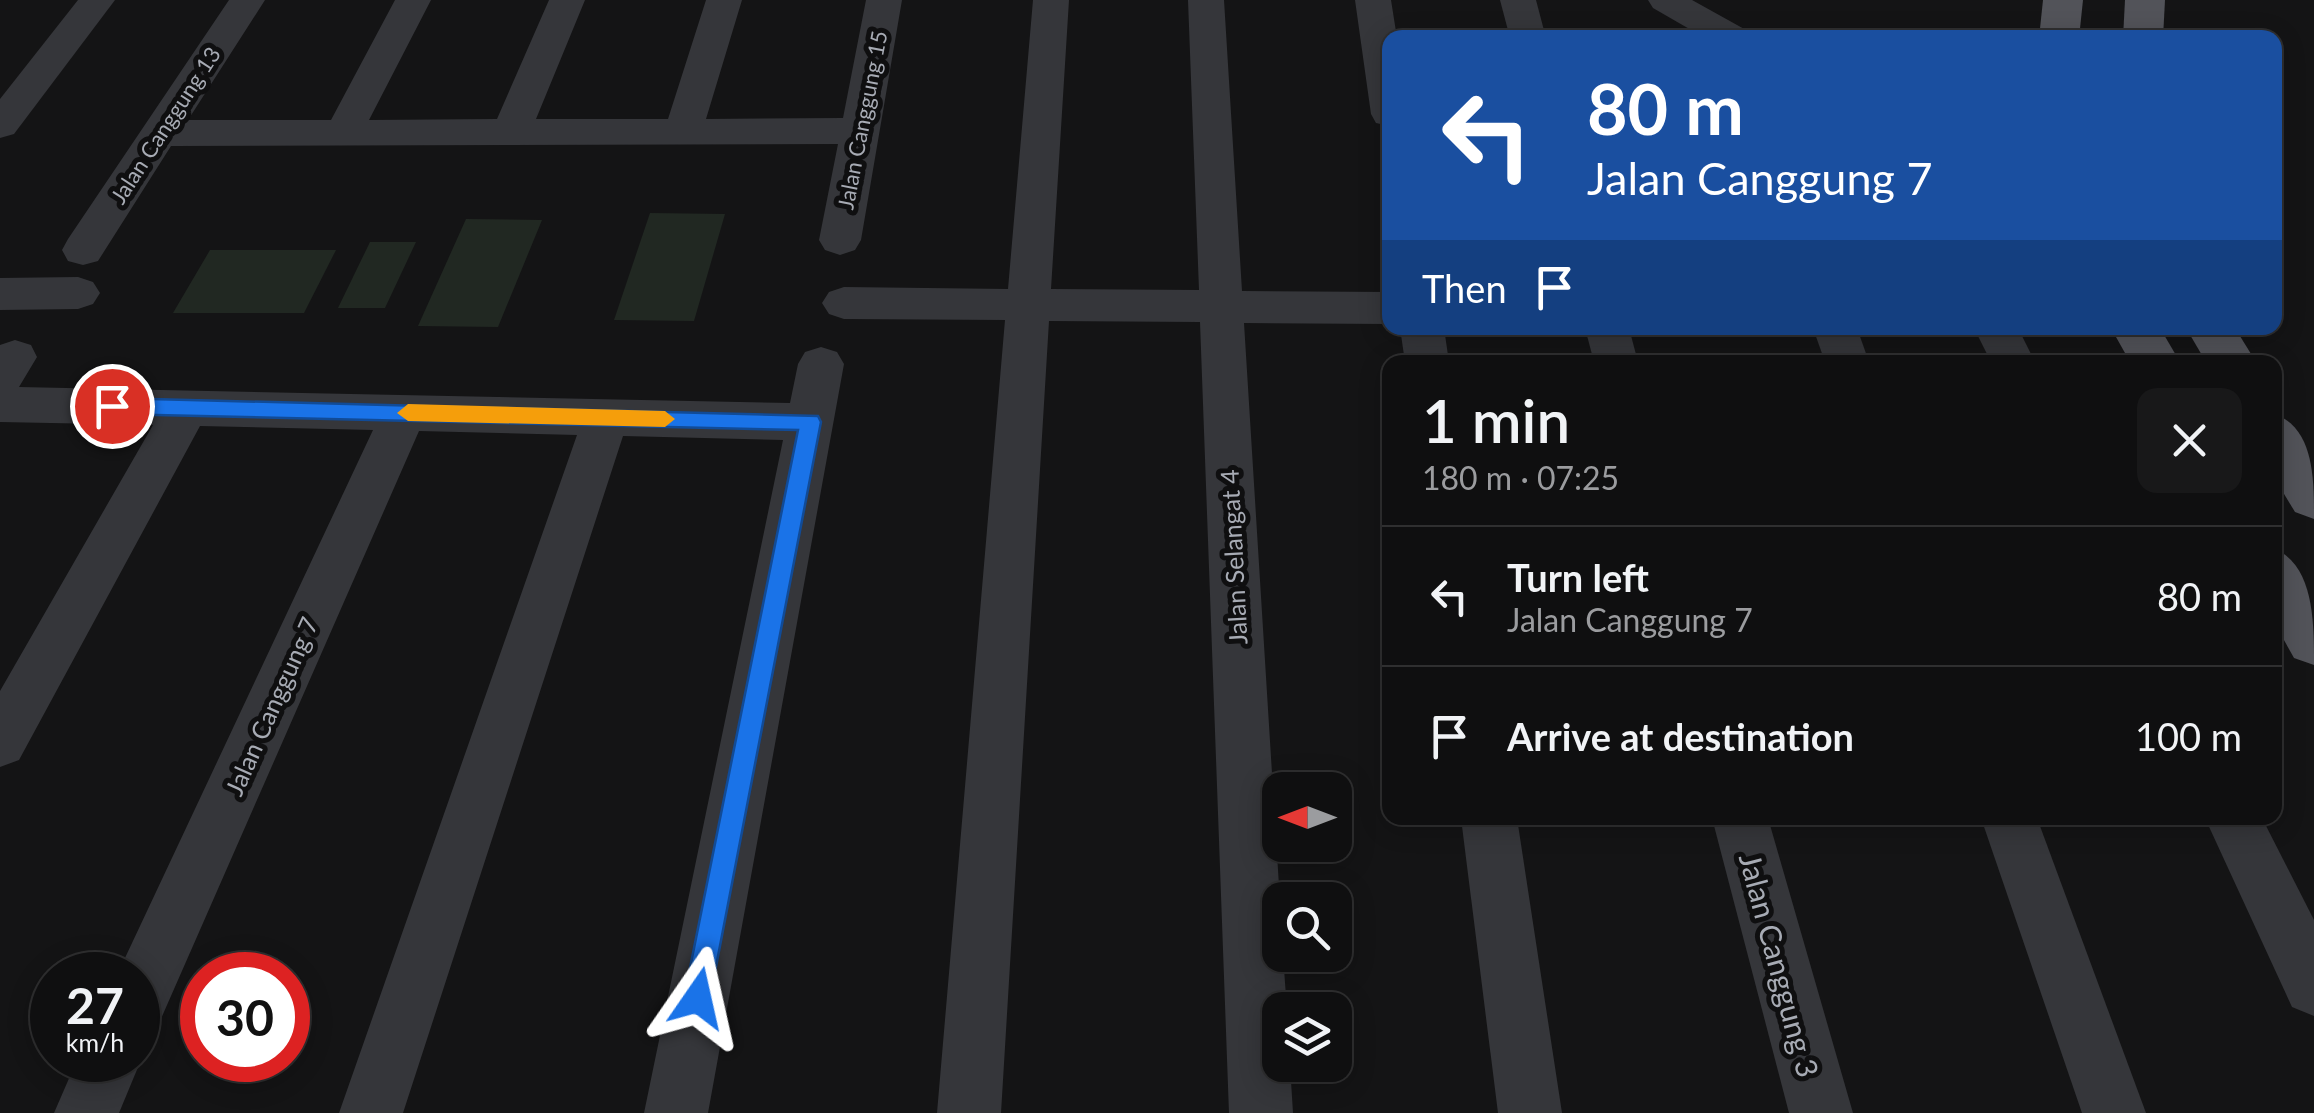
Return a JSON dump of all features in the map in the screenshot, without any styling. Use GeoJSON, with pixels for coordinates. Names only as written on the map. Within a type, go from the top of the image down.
{"type":"FeatureCollection","features":[{"type":"Feature","properties":{"kind":"main road"},"geometry":{"type":"LineString","coordinates":[[2060,30],[2063,0]]}},
{"type":"Feature","properties":{"kind":"main road"},"geometry":{"type":"LineString","coordinates":[[2143,30],[2145,0]]}},
{"type":"Feature","properties":{"kind":"main road"},"geometry":{"type":"LineString","coordinates":[[2282,445],[2314,497]]}},
{"type":"Feature","properties":{"kind":"main road"},"geometry":{"type":"LineString","coordinates":[[2282,584],[2314,640]]}},
{"type":"Feature","properties":{"kind":"street"},"geometry":{"type":"LineString","coordinates":[[0,125],[98,0]]}},
{"type":"Feature","properties":{"kind":"street","name":"Jalan Canggung 13"},"geometry":{"type":"LineString","coordinates":[[83,250],[247,0]]}},
{"type":"Feature","properties":{"kind":"street"},"geometry":{"type":"LineString","coordinates":[[343,132],[413,0]]}},
{"type":"Feature","properties":{"kind":"street"},"geometry":{"type":"LineString","coordinates":[[511,132],[567,0]]}},
{"type":"Feature","properties":{"kind":"street"},"geometry":{"type":"LineString","coordinates":[[683,132],[724,0]]}},
{"type":"Feature","properties":{"kind":"street","name":"Jalan Canggung 15"},"geometry":{"type":"LineString","coordinates":[[840,240],[884,0]]}},
{"type":"Feature","properties":{"kind":"street"},"geometry":{"type":"LineString","coordinates":[[969,1113],[1052,0]]}},
{"type":"Feature","properties":{"kind":"street","name":"Jalan Selangat 4"},"geometry":{"type":"LineString","coordinates":[[1206,0],[1261,1113]]}},
{"type":"Feature","properties":{"kind":"street"},"geometry":{"type":"LineString","coordinates":[[1373,0],[1382,60]]}},
{"type":"Feature","properties":{"kind":"street"},"geometry":{"type":"LineString","coordinates":[[1518,0],[1526,30]]}},
{"type":"Feature","properties":{"kind":"street"},"geometry":{"type":"LineString","coordinates":[[1666,0],[1720,30]]}},
{"type":"Feature","properties":{"kind":"street"},"geometry":{"type":"LineString","coordinates":[[158,134],[860,131]]}},
{"type":"Feature","properties":{"kind":"street"},"geometry":{"type":"LineString","coordinates":[[0,294],[78,293]]}},
{"type":"Feature","properties":{"kind":"street"},"geometry":{"type":"LineString","coordinates":[[844,302],[1382,308]]}},
{"type":"Feature","properties":{"kind":"street"},"geometry":{"type":"LineString","coordinates":[[676,1113],[821,364]]}},
{"type":"Feature","properties":{"kind":"street"},"geometry":{"type":"LineString","coordinates":[[0,404],[810,422]]}},
{"type":"Feature","properties":{"kind":"street"},"geometry":{"type":"LineString","coordinates":[[0,742],[187,408]]}},
{"type":"Feature","properties":{"kind":"street","name":"Jalan Canggung 7"},"geometry":{"type":"LineString","coordinates":[[160,952],[404,412]]}},
{"type":"Feature","properties":{"kind":"street"},"geometry":{"type":"LineString","coordinates":[[371,1113],[606,418]]}},
{"type":"Feature","properties":{"kind":"street"},"geometry":{"type":"LineString","coordinates":[[1491,825],[1530,1113]]}},
{"type":"Feature","properties":{"kind":"street","name":"Jalan Canggung 3"},"geometry":{"type":"LineString","coordinates":[[1742,825],[1821,1113]]}},
{"type":"Feature","properties":{"kind":"street"},"geometry":{"type":"LineString","coordinates":[[2011,825],[2114,1113]]}},
{"type":"Feature","properties":{"kind":"street"},"geometry":{"type":"LineString","coordinates":[[2236,825],[2314,985]]}},
{"type":"Feature","properties":{"kind":"street"},"geometry":{"type":"LineString","coordinates":[[86,1113],[100,1082]]}},
{"type":"Feature","properties":{"kind":"shaded area"},"geometry":{"type":"Polygon","coordinates":[[[650,213],[725,214],[694,321],[614,320],[650,213]]]}},
{"type":"Feature","properties":{"kind":"shaded area"},"geometry":{"type":"Polygon","coordinates":[[[466,219],[542,220],[498,327],[418,326],[466,219]]]}},
{"type":"Feature","properties":{"kind":"shaded area"},"geometry":{"type":"Polygon","coordinates":[[[370,242],[416,242],[385,308],[338,308],[370,242]]]}},
{"type":"Feature","properties":{"kind":"shaded area"},"geometry":{"type":"Polygon","coordinates":[[[210,250],[336,250],[304,313],[173,313],[210,250]]]}},
{"type":"Feature","properties":{"kind":"slow traffic"},"geometry":{"type":"LineString","coordinates":[[408,413],[665,419]]}},
{"type":"Feature","properties":{"kind":"route"},"geometry":{"type":"LineString","coordinates":[[112,406],[810,422],[698,998]]}}]}
